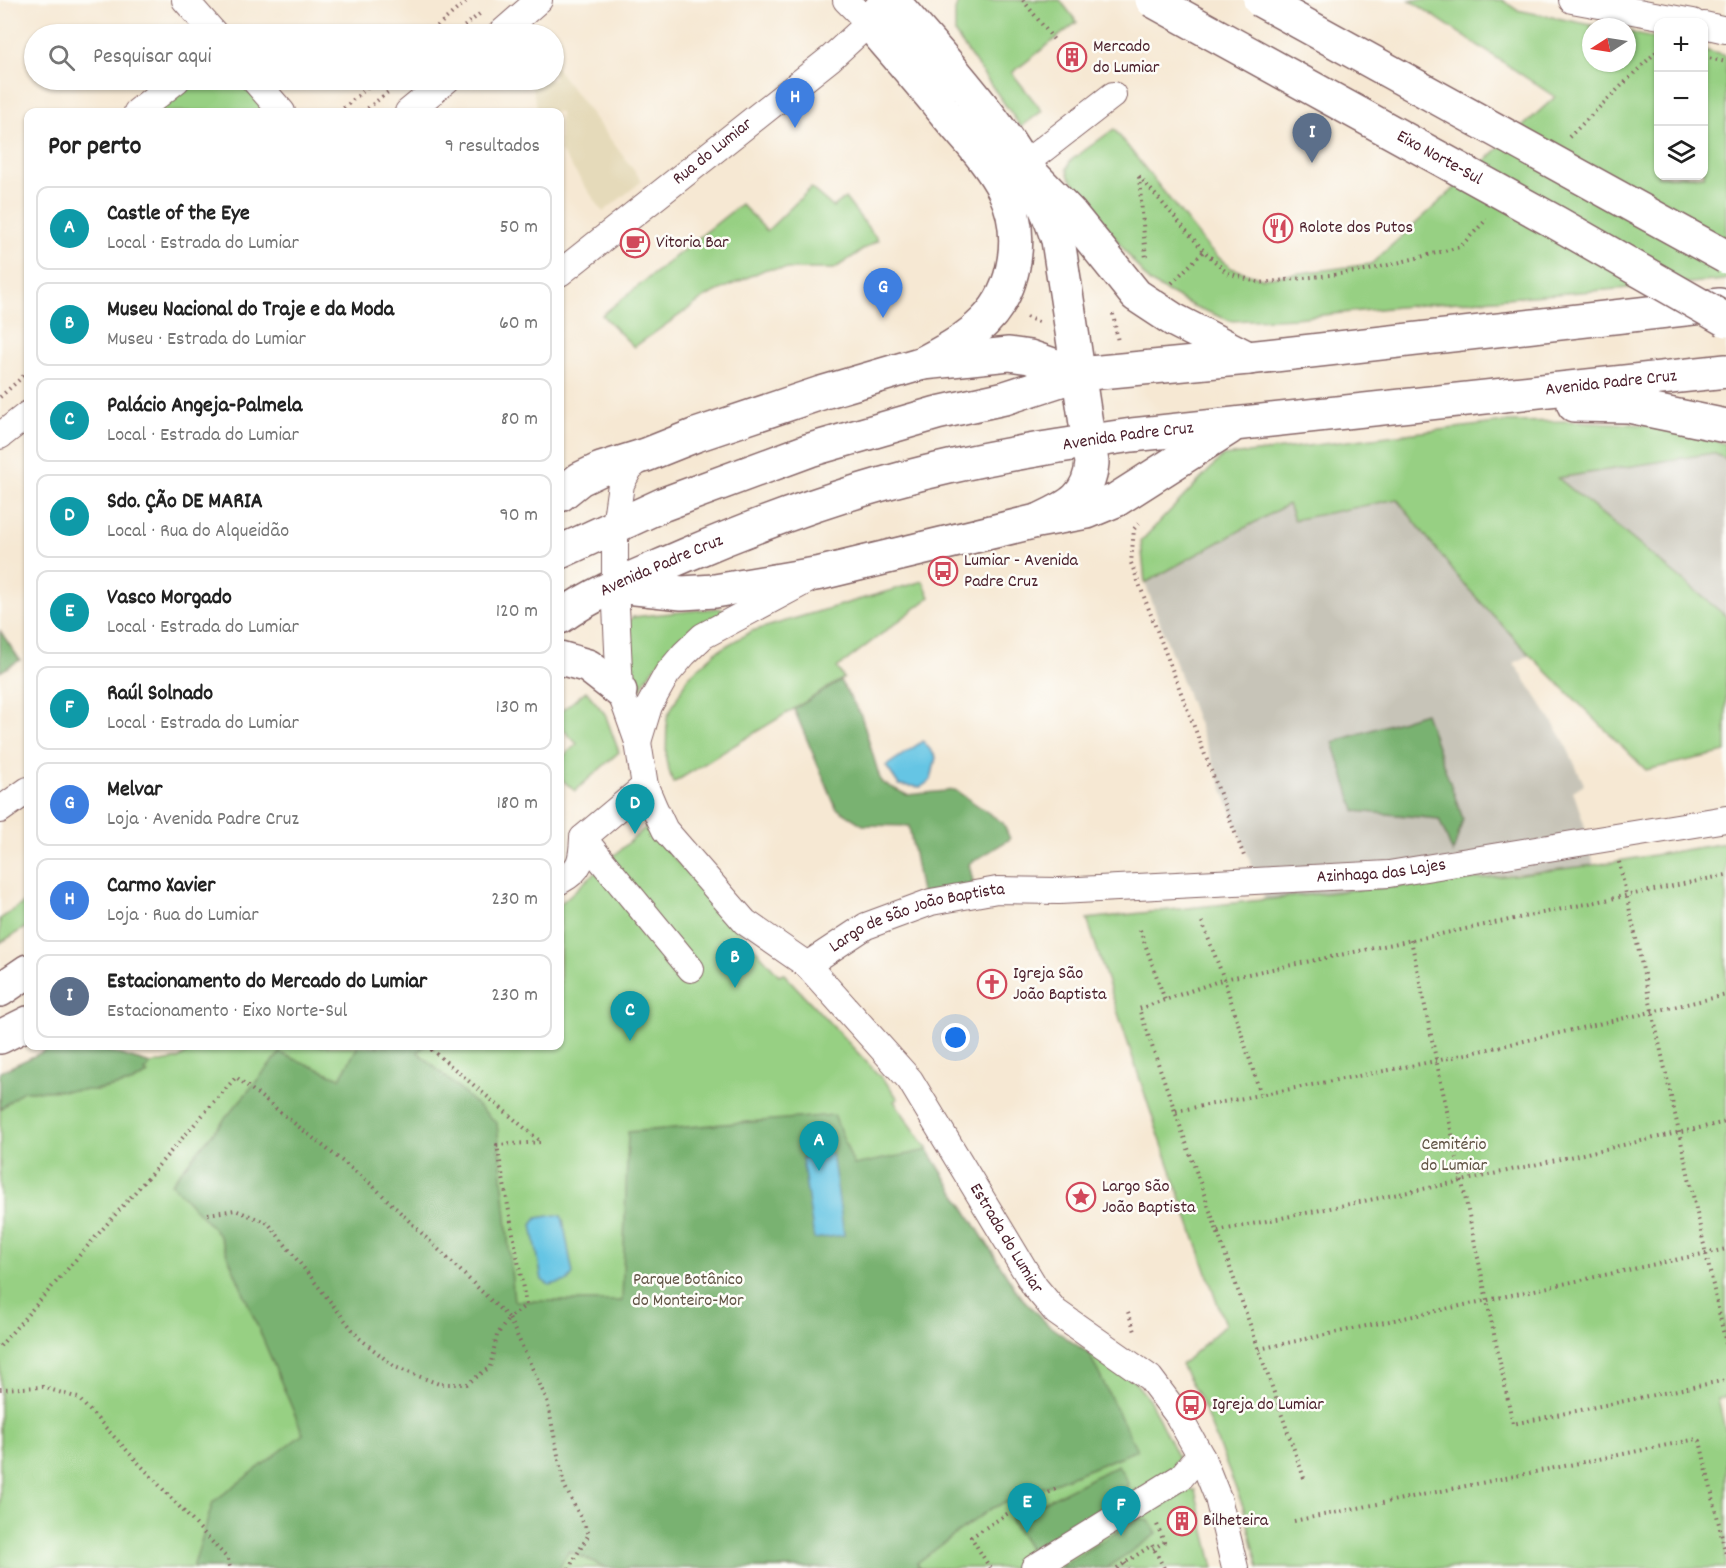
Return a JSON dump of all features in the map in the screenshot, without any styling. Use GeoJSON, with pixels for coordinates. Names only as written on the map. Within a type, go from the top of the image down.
{"type":"FeatureCollection","features":[{"type":"Feature","properties":{"kind":"main road","name":"Eixo Norte-Sul"},"geometry":{"type":"LineString","coordinates":[[1152,0],[1557,223],[1726,320]]}},
{"type":"Feature","properties":{"kind":"main road"},"geometry":{"type":"LineString","coordinates":[[1260,0],[1726,257]]}},
{"type":"Feature","properties":{"kind":"main road"},"geometry":{"type":"LineString","coordinates":[[883,8],[997,127],[1023,165],[1050,217],[1058,240],[1089,441],[1091,474],[1084,492],[1064,508],[1037,521]]}},
{"type":"Feature","properties":{"kind":"main road"},"geometry":{"type":"LineString","coordinates":[[883,8],[1005,192],[1015,227],[1016,248],[1012,267],[997,305],[985,321],[966,338],[923,363]]}},
{"type":"Feature","properties":{"kind":"main road"},"geometry":{"type":"LineString","coordinates":[[1023,165],[1070,213],[1130,288],[1150,305],[1174,320],[1248,358]]}},
{"type":"Feature","properties":{"kind":"main road"},"geometry":{"type":"LineString","coordinates":[[564,550],[664,504],[810,450],[937,413],[1005,398],[1079,374],[1248,358],[1726,305]]}},
{"type":"Feature","properties":{"kind":"main road"},"geometry":{"type":"LineString","coordinates":[[564,492],[580,479],[601,469],[821,393],[923,363],[1009,354],[1030,357],[1079,374]]}},
{"type":"Feature","properties":{"kind":"main road","name":"Avenida Padre Cruz"},"geometry":{"type":"LineString","coordinates":[[564,614],[615,585],[734,535],[850,494],[946,467],[1040,448],[1089,441],[1726,371]]}},
{"type":"Feature","properties":{"kind":"main road"},"geometry":{"type":"LineString","coordinates":[[1437,401],[1629,406],[1726,426]]}},
{"type":"Feature","properties":{"kind":"main road"},"geometry":{"type":"LineString","coordinates":[[615,585],[682,593],[714,591],[821,573],[1037,521],[1087,512],[1103,507],[1235,424]]}},
{"type":"Feature","properties":{"kind":"main road"},"geometry":{"type":"LineString","coordinates":[[564,659],[588,666],[620,691]]}},
{"type":"Feature","properties":{"kind":"main road"},"geometry":{"type":"LineString","coordinates":[[0,968],[24,957]]}},
{"type":"Feature","properties":{"kind":"main road"},"geometry":{"type":"LineString","coordinates":[[0,990],[24,974]]}},
{"type":"Feature","properties":{"kind":"main road"},"geometry":{"type":"LineString","coordinates":[[0,1037],[24,1025]]}},
{"type":"Feature","properties":{"kind":"street"},"geometry":{"type":"LineString","coordinates":[[185,0],[206,24]]}},
{"type":"Feature","properties":{"kind":"street"},"geometry":{"type":"LineString","coordinates":[[512,24],[540,0]]}},
{"type":"Feature","properties":{"kind":"street"},"geometry":{"type":"LineString","coordinates":[[846,0],[883,8]]}},
{"type":"Feature","properties":{"kind":"street"},"geometry":{"type":"LineString","coordinates":[[1572,0],[1671,18]]}},
{"type":"Feature","properties":{"kind":"street","name":"Rua do Lumiar"},"geometry":{"type":"LineString","coordinates":[[564,270],[831,58],[883,8]]}},
{"type":"Feature","properties":{"kind":"street"},"geometry":{"type":"LineString","coordinates":[[1708,26],[1726,30]]}},
{"type":"Feature","properties":{"kind":"street"},"geometry":{"type":"LineString","coordinates":[[142,108],[164,90]]}},
{"type":"Feature","properties":{"kind":"street"},"geometry":{"type":"LineString","coordinates":[[263,90],[278,108]]}},
{"type":"Feature","properties":{"kind":"street"},"geometry":{"type":"LineString","coordinates":[[413,108],[435,90]]}},
{"type":"Feature","properties":{"kind":"street"},"geometry":{"type":"LineString","coordinates":[[1023,165],[1113,95]]}},
{"type":"Feature","properties":{"kind":"street"},"geometry":{"type":"LineString","coordinates":[[0,436],[24,417]]}},
{"type":"Feature","properties":{"kind":"street","name":"Estrada do Lumiar"},"geometry":{"type":"LineString","coordinates":[[645,455],[630,468],[621,484],[615,526],[620,691],[638,742],[645,786],[665,830],[745,922],[807,964],[910,1080],[1042,1296],[1056,1312],[1150,1378],[1177,1414],[1202,1458],[1218,1498],[1235,1568]]}},
{"type":"Feature","properties":{"kind":"street"},"geometry":{"type":"LineString","coordinates":[[638,742],[649,706],[667,674],[703,636],[821,573]]}},
{"type":"Feature","properties":{"kind":"street"},"geometry":{"type":"LineString","coordinates":[[582,838],[645,786]]}},
{"type":"Feature","properties":{"kind":"street"},"geometry":{"type":"LineString","coordinates":[[0,810],[24,797]]}},
{"type":"Feature","properties":{"kind":"street","name":"Azinhaga das Lajes"},"geometry":{"type":"LineString","coordinates":[[1034,892],[1389,874],[1726,819]]}},
{"type":"Feature","properties":{"kind":"street"},"geometry":{"type":"LineString","coordinates":[[564,878],[576,868],[582,859],[582,838]]}},
{"type":"Feature","properties":{"kind":"street"},"geometry":{"type":"LineString","coordinates":[[582,838],[691,969]]}},
{"type":"Feature","properties":{"kind":"street","name":"Largo de São João Baptista"},"geometry":{"type":"LineString","coordinates":[[807,964],[866,926],[931,903],[997,891],[1034,892]]}},
{"type":"Feature","properties":{"kind":"street"},"geometry":{"type":"LineString","coordinates":[[1034,1568],[1181,1477],[1192,1464],[1202,1458]]}},
{"type":"Feature","properties":{"kind":"path"},"geometry":{"type":"LineString","coordinates":[[440,24],[468,0]]}},
{"type":"Feature","properties":{"kind":"path"},"geometry":{"type":"LineString","coordinates":[[1023,0],[1054,40]]}},
{"type":"Feature","properties":{"kind":"path"},"geometry":{"type":"LineString","coordinates":[[467,24],[488,7]]}},
{"type":"Feature","properties":{"kind":"path"},"geometry":{"type":"LineString","coordinates":[[1565,141],[1654,55]]}},
{"type":"Feature","properties":{"kind":"path"},"geometry":{"type":"LineString","coordinates":[[1708,58],[1726,62]]}},
{"type":"Feature","properties":{"kind":"path"},"geometry":{"type":"LineString","coordinates":[[344,108],[364,90]]}},
{"type":"Feature","properties":{"kind":"path"},"geometry":{"type":"LineString","coordinates":[[368,108],[390,90]]}},
{"type":"Feature","properties":{"kind":"path"},"geometry":{"type":"LineString","coordinates":[[1139,176],[1204,251],[1227,273],[1260,283],[1365,271],[1460,248],[1492,214]]}},
{"type":"Feature","properties":{"kind":"path"},"geometry":{"type":"LineString","coordinates":[[1150,305],[1204,251]]}},
{"type":"Feature","properties":{"kind":"path"},"geometry":{"type":"LineString","coordinates":[[0,397],[24,376]]}},
{"type":"Feature","properties":{"kind":"path"},"geometry":{"type":"LineString","coordinates":[[1141,521],[1134,529],[1131,563],[1254,881]]}},
{"type":"Feature","properties":{"kind":"path"},"geometry":{"type":"LineString","coordinates":[[1619,862],[1726,1344]]}},
{"type":"Feature","properties":{"kind":"path"},"geometry":{"type":"LineString","coordinates":[[1304,1478],[1140,1009],[1224,980],[1726,875]]}},
{"type":"Feature","properties":{"kind":"path"},"geometry":{"type":"LineString","coordinates":[[1202,922],[1224,980],[1261,1095]]}},
{"type":"Feature","properties":{"kind":"path"},"geometry":{"type":"LineString","coordinates":[[1140,930],[1165,1000]]}},
{"type":"Feature","properties":{"kind":"path"},"geometry":{"type":"LineString","coordinates":[[1411,940],[1513,1424],[1726,1380]]}},
{"type":"Feature","properties":{"kind":"path"},"geometry":{"type":"LineString","coordinates":[[1176,1111],[1436,1061],[1726,995]]}},
{"type":"Feature","properties":{"kind":"path"},"geometry":{"type":"LineString","coordinates":[[208,1214],[235,1210],[268,1223],[359,1338],[395,1367],[439,1384],[467,1384],[490,1367],[497,1335],[509,1318],[526,1305],[497,1145],[541,1142],[432,1050]]}},
{"type":"Feature","properties":{"kind":"path"},"geometry":{"type":"LineString","coordinates":[[0,1346],[236,1077],[371,1184],[509,1318],[547,1400],[564,1485],[589,1534],[569,1568]]}},
{"type":"Feature","properties":{"kind":"path"},"geometry":{"type":"LineString","coordinates":[[1218,1231],[1462,1181],[1726,1122]]}},
{"type":"Feature","properties":{"kind":"path"},"geometry":{"type":"LineString","coordinates":[[1259,1349],[1726,1249]]}},
{"type":"Feature","properties":{"kind":"path"},"geometry":{"type":"LineString","coordinates":[[0,1389],[43,1387],[78,1398],[228,1559],[230,1568]]}},
{"type":"Feature","properties":{"kind":"path"},"geometry":{"type":"LineString","coordinates":[[1294,1521],[1697,1439],[1700,1441],[1726,1555]]}},
{"type":"Feature","properties":{"kind":"path"},"geometry":{"type":"LineString","coordinates":[[990,1568],[971,1537],[1007,1514],[1058,1488]]}},
{"type":"Feature","properties":{"kind":"path"},"geometry":{"type":"LineString","coordinates":[[1153,1549],[1164,1542],[1154,1518]]}},
{"type":"Feature","properties":{"kind":"path"},"geometry":{"type":"LineString","coordinates":[[1117,1568],[1152,1545],[1164,1568]]}},
{"type":"Feature","properties":{"kind":"path"},"geometry":{"type":"LineString","coordinates":[[1125,1563],[1129,1568]]}},
{"type":"Feature","properties":{"kind":"shaded area"},"geometry":{"type":"Polygon","coordinates":[[[564,78],[642,181],[603,212],[564,156],[564,108],[537,108],[532,90],[564,90],[564,78]]]}},
{"type":"Feature","properties":{"kind":"shaded area"},"geometry":{"type":"Polygon","coordinates":[[[1713,453],[1726,459],[1726,616],[1557,478],[1713,453]]]}},
{"type":"Feature","properties":{"kind":"shaded area"},"geometry":{"type":"Polygon","coordinates":[[[1397,499],[1461,581],[1530,655],[1514,663],[1562,737],[1584,784],[1573,791],[1586,830],[1594,865],[1265,900],[1145,583],[1288,504],[1294,520],[1397,499]]]}},
{"type":"Feature","properties":{"kind":"green space"},"geometry":{"type":"Polygon","coordinates":[[[959,0],[1060,0],[1077,22],[1012,73],[1042,111],[1021,127],[955,34],[955,10],[959,0]]]}},
{"type":"Feature","properties":{"kind":"green space"},"geometry":{"type":"Polygon","coordinates":[[[1410,0],[1502,0],[1517,10],[1582,23],[1582,72],[1636,72],[1636,34],[1654,38],[1654,180],[1708,180],[1708,51],[1726,56],[1726,280],[1398,307],[1295,318],[1231,321],[1193,306],[1149,282],[1069,177],[1067,169],[1070,161],[1114,129],[1209,249],[1231,268],[1262,278],[1371,264],[1555,97],[1410,0]]]}},
{"type":"Feature","properties":{"kind":"green space"},"geometry":{"type":"Polygon","coordinates":[[[164,90],[263,90],[278,108],[142,108],[164,90]]]}},
{"type":"Feature","properties":{"kind":"green space"},"geometry":{"type":"Polygon","coordinates":[[[811,188],[833,207],[845,198],[878,240],[834,269],[766,269],[707,296],[634,347],[602,315],[741,204],[767,231],[811,188]]]}},
{"type":"Feature","properties":{"kind":"green space"},"geometry":{"type":"Polygon","coordinates":[[[1575,421],[1647,425],[1702,436],[1726,444],[1726,459],[1713,453],[1558,478],[1726,616],[1726,752],[1646,770],[1530,655],[1461,581],[1397,499],[1294,520],[1288,504],[1145,583],[1141,541],[1223,456],[1505,422],[1575,421]]]}},
{"type":"Feature","properties":{"kind":"green space"},"geometry":{"type":"Polygon","coordinates":[[[923,581],[930,597],[837,668],[844,678],[673,783],[666,761],[667,717],[688,677],[717,651],[752,631],[923,581]]]}},
{"type":"Feature","properties":{"kind":"green space"},"geometry":{"type":"Polygon","coordinates":[[[718,608],[726,611],[666,655],[647,677],[640,690],[630,684],[626,624],[633,617],[718,608]]]}},
{"type":"Feature","properties":{"kind":"green space"},"geometry":{"type":"Polygon","coordinates":[[[0,631],[20,660],[0,672],[0,631]]]}},
{"type":"Feature","properties":{"kind":"green space"},"geometry":{"type":"Polygon","coordinates":[[[840,681],[861,715],[881,782],[907,795],[955,790],[1003,823],[1010,839],[969,864],[974,886],[921,893],[909,826],[863,825],[836,808],[794,709],[840,681]]]}},
{"type":"Feature","properties":{"kind":"green space"},"geometry":{"type":"Polygon","coordinates":[[[586,691],[605,714],[619,752],[575,791],[564,781],[564,755],[577,744],[564,730],[564,709],[586,691]]]}},
{"type":"Feature","properties":{"kind":"green space"},"geometry":{"type":"Polygon","coordinates":[[[1425,713],[1463,819],[1453,853],[1439,819],[1355,811],[1333,742],[1425,713]]]}},
{"type":"Feature","properties":{"kind":"green space","name":"Parque Botânico do Monteiro-Mor"},"geometry":{"type":"Polygon","coordinates":[[[646,827],[779,975],[783,973],[889,1086],[898,1099],[894,1101],[928,1150],[1019,1295],[1048,1325],[1133,1380],[1149,1399],[1178,1458],[1175,1462],[1176,1467],[1188,1490],[1195,1490],[1214,1568],[0,1568],[0,1091],[97,1090],[131,1083],[147,1074],[145,1071],[151,1064],[178,1059],[191,1050],[564,1050],[564,900],[646,827]]]}},
{"type":"Feature","properties":{"kind":"green space","name":"Cemitério do Lumiar"},"geometry":{"type":"Polygon","coordinates":[[[1726,843],[1726,1397],[1718,1399],[1726,1433],[1726,1568],[1259,1568],[1244,1509],[1200,1399],[1181,1365],[1225,1325],[1149,1107],[1087,919],[1353,890],[1453,882],[1594,865],[1726,843]]]}},
{"type":"Feature","properties":{"kind":"green space"},"geometry":{"type":"Polygon","coordinates":[[[24,903],[24,928],[0,943],[0,919],[24,903]]]}},
{"type":"Feature","properties":{"kind":"green space"},"geometry":{"type":"Polygon","coordinates":[[[47,1050],[104,1050],[151,1064],[145,1071],[148,1074],[131,1083],[94,1090],[23,1091],[0,1109],[0,1072],[47,1050]]]}},
{"type":"Feature","properties":{"kind":"green space"},"geometry":{"type":"Polygon","coordinates":[[[356,1050],[420,1050],[418,1052],[497,1123],[514,1301],[622,1301],[628,1132],[834,1115],[854,1165],[928,1150],[1019,1295],[1048,1325],[1089,1354],[1137,1450],[990,1509],[917,1563],[920,1568],[607,1568],[569,1551],[559,1568],[193,1568],[213,1502],[303,1434],[219,1235],[171,1183],[280,1053],[340,1078],[356,1050]]]}},
{"type":"Feature","properties":{"kind":"green space"},"geometry":{"type":"Polygon","coordinates":[[[1118,1465],[1128,1483],[1125,1495],[1032,1553],[1010,1519],[1118,1465]]]}},
{"type":"Feature","properties":{"kind":"green space"},"geometry":{"type":"Polygon","coordinates":[[[1139,1518],[1149,1521],[1157,1534],[1106,1568],[1059,1568],[1139,1518]]]}},
{"type":"Feature","properties":{"kind":"water"},"geometry":{"type":"Polygon","coordinates":[[[923,741],[936,757],[931,780],[921,787],[899,785],[886,766],[923,741]]]}},
{"type":"Feature","properties":{"kind":"water"},"geometry":{"type":"Polygon","coordinates":[[[832,1153],[844,1235],[814,1239],[802,1158],[832,1153]]]}},
{"type":"Feature","properties":{"kind":"water"},"geometry":{"type":"Polygon","coordinates":[[[561,1216],[563,1220],[573,1274],[568,1281],[549,1285],[542,1280],[532,1225],[537,1218],[561,1216]]]}},
{"type":"Feature","properties":{"kind":"place","name":"Mercado do Lumiar"},"geometry":{"type":"Point","coordinates":[1072,57]}},
{"type":"Feature","properties":{"kind":"place","name":"Carmo Xavier"},"geometry":{"type":"Point","coordinates":[795,128]}},
{"type":"Feature","properties":{"kind":"place","name":"Estacionamento do Mercado do Lumiar"},"geometry":{"type":"Point","coordinates":[1312,163]}},
{"type":"Feature","properties":{"kind":"place","name":"Rolote dos Putos"},"geometry":{"type":"Point","coordinates":[1278,228]}},
{"type":"Feature","properties":{"kind":"place","name":"Vitoria Bar"},"geometry":{"type":"Point","coordinates":[635,243]}},
{"type":"Feature","properties":{"kind":"place","name":"Melvar"},"geometry":{"type":"Point","coordinates":[883,318]}},
{"type":"Feature","properties":{"kind":"place","name":"Lumiar - Avenida Padre Cruz"},"geometry":{"type":"Point","coordinates":[943,571]}},
{"type":"Feature","properties":{"kind":"place","name":"Sdo. ÇÃo DE MARIA"},"geometry":{"type":"Point","coordinates":[635,834]}},
{"type":"Feature","properties":{"kind":"place","name":"Igreja São João Baptista"},"geometry":{"type":"Point","coordinates":[992,984]}},
{"type":"Feature","properties":{"kind":"place","name":"Museu Nacional do Traje e da Moda"},"geometry":{"type":"Point","coordinates":[735,988]}},
{"type":"Feature","properties":{"kind":"place","name":"Palácio Angeja-Palmela"},"geometry":{"type":"Point","coordinates":[630,1041]}},
{"type":"Feature","properties":{"kind":"place","name":"Castle of the Eye"},"geometry":{"type":"Point","coordinates":[819,1171]}},
{"type":"Feature","properties":{"kind":"place","name":"Largo São João Baptista"},"geometry":{"type":"Point","coordinates":[1081,1197]}},
{"type":"Feature","properties":{"kind":"place","name":"Igreja do Lumiar"},"geometry":{"type":"Point","coordinates":[1191,1405]}},
{"type":"Feature","properties":{"kind":"place","name":"Bilheteira"},"geometry":{"type":"Point","coordinates":[1182,1521]}},
{"type":"Feature","properties":{"kind":"place","name":"Vasco Morgado"},"geometry":{"type":"Point","coordinates":[1027,1533]}},
{"type":"Feature","properties":{"kind":"place","name":"Raúl Solnado"},"geometry":{"type":"Point","coordinates":[1121,1536]}}]}
